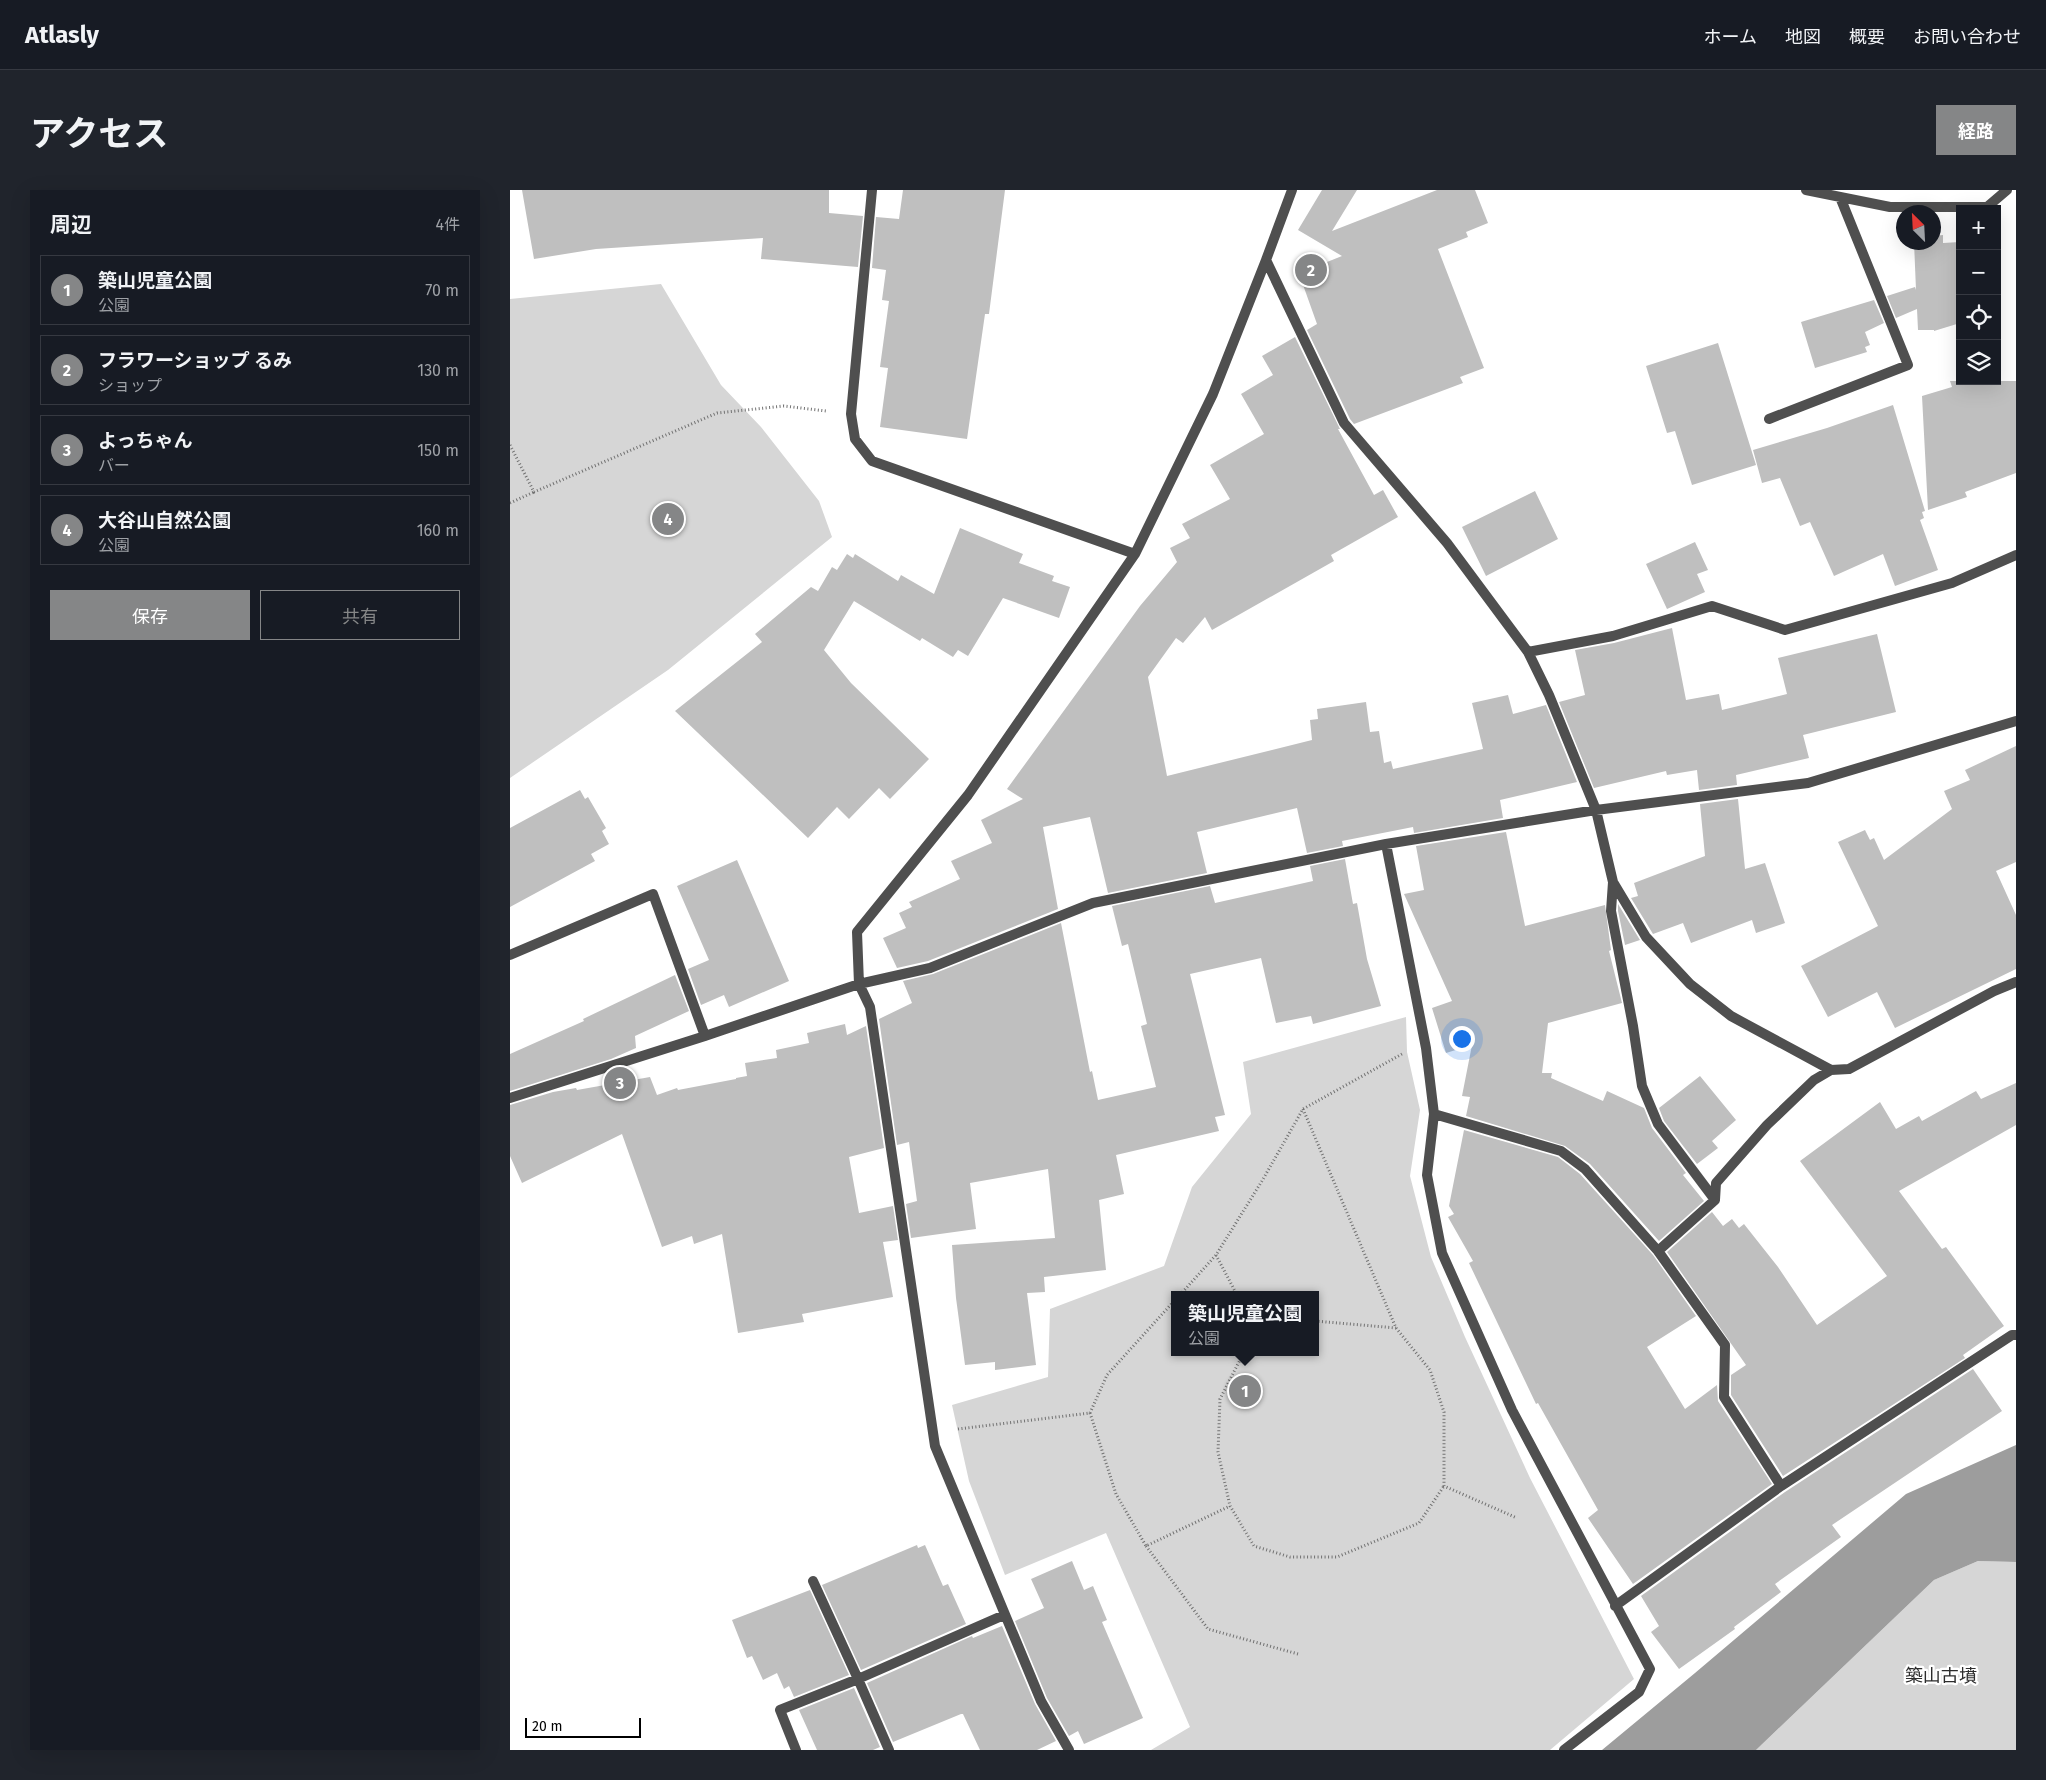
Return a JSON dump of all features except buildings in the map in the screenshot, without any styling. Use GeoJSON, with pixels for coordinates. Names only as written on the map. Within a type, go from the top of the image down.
{"type":"FeatureCollection","features":[{"type":"Feature","properties":{"kind":"street"},"geometry":{"type":"LineString","coordinates":[[872,190],[851,414],[855,439],[872,461],[1135,554]]}},
{"type":"Feature","properties":{"kind":"street"},"geometry":{"type":"LineString","coordinates":[[1069,1750],[1041,1701],[934,1446],[870,1007],[859,984],[857,932],[968,795],[1135,554],[1213,394],[1292,190]]}},
{"type":"Feature","properties":{"kind":"street"},"geometry":{"type":"LineString","coordinates":[[1806,190],[1890,207],[1987,207],[2007,190]]}},
{"type":"Feature","properties":{"kind":"street"},"geometry":{"type":"LineString","coordinates":[[1769,419],[1908,365],[1840,196]]}},
{"type":"Feature","properties":{"kind":"street"},"geometry":{"type":"LineString","coordinates":[[1266,260],[1344,423],[1446,543],[1528,652],[1549,695],[1596,810],[1613,882],[1611,911],[1634,1026],[1642,1086],[1658,1124],[1715,1200]]}},
{"type":"Feature","properties":{"kind":"street"},"geometry":{"type":"LineString","coordinates":[[1528,652],[1613,636],[1712,606],[1785,630],[1952,583],[2016,555]]}},
{"type":"Feature","properties":{"kind":"street"},"geometry":{"type":"LineString","coordinates":[[510,1098],[705,1036],[859,984],[930,968],[1093,903],[1386,844],[1596,810],[1808,783],[2016,721]]}},
{"type":"Feature","properties":{"kind":"street"},"geometry":{"type":"LineString","coordinates":[[1386,844],[1426,1048],[1434,1114],[1427,1175],[1442,1253],[1512,1410],[1650,1669],[1639,1692],[1564,1750]]}},
{"type":"Feature","properties":{"kind":"street"},"geometry":{"type":"LineString","coordinates":[[1613,882],[1646,937],[1690,984],[1731,1016],[1831,1070]]}},
{"type":"Feature","properties":{"kind":"street"},"geometry":{"type":"LineString","coordinates":[[510,956],[653,894],[705,1036]]}},
{"type":"Feature","properties":{"kind":"street"},"geometry":{"type":"LineString","coordinates":[[1658,1252],[1715,1200],[1716,1183],[1767,1125],[1814,1080],[1831,1070],[1849,1069],[1994,991],[2016,982]]}},
{"type":"Feature","properties":{"kind":"street"},"geometry":{"type":"LineString","coordinates":[[1434,1114],[1561,1151],[1585,1169],[1658,1252],[1726,1345],[1724,1397],[1781,1486]]}},
{"type":"Feature","properties":{"kind":"street"},"geometry":{"type":"LineString","coordinates":[[1615,1606],[1781,1486],[2012,1335],[2016,1335]]}},
{"type":"Feature","properties":{"kind":"street"},"geometry":{"type":"LineString","coordinates":[[813,1581],[889,1750]]}},
{"type":"Feature","properties":{"kind":"street"},"geometry":{"type":"LineString","coordinates":[[796,1750],[780,1710],[858,1679],[1004,1615]]}},
{"type":"Feature","properties":{"kind":"path"},"geometry":{"type":"LineString","coordinates":[[510,503],[717,413],[784,406],[851,414]]}},
{"type":"Feature","properties":{"kind":"path"},"geometry":{"type":"LineString","coordinates":[[510,445],[534,492]]}},
{"type":"Feature","properties":{"kind":"path"},"geometry":{"type":"LineString","coordinates":[[1184,1291],[1216,1255],[1262,1181],[1303,1109],[1407,1052],[1426,1048]]}},
{"type":"Feature","properties":{"kind":"path"},"geometry":{"type":"LineString","coordinates":[[1242,1356],[1220,1399],[1218,1452],[1230,1506],[1254,1546],[1290,1557],[1337,1557],[1419,1523],[1444,1486],[1444,1412],[1430,1370],[1396,1328],[1303,1109]]}},
{"type":"Feature","properties":{"kind":"path"},"geometry":{"type":"LineString","coordinates":[[1216,1255],[1235,1291]]}},
{"type":"Feature","properties":{"kind":"path"},"geometry":{"type":"LineString","coordinates":[[1171,1304],[1106,1375],[1090,1413],[1116,1494],[1146,1546],[1208,1630],[1298,1654]]}},
{"type":"Feature","properties":{"kind":"path"},"geometry":{"type":"LineString","coordinates":[[1319,1321],[1396,1328]]}},
{"type":"Feature","properties":{"kind":"path"},"geometry":{"type":"LineString","coordinates":[[933,1433],[1090,1413]]}},
{"type":"Feature","properties":{"kind":"path"},"geometry":{"type":"LineString","coordinates":[[1444,1486],[1517,1518]]}},
{"type":"Feature","properties":{"kind":"path"},"geometry":{"type":"LineString","coordinates":[[1146,1546],[1230,1506]]}},
{"type":"Feature","properties":{"kind":"green space"},"geometry":{"type":"Polygon","coordinates":[[[661,284],[721,385],[761,427],[819,501],[832,537],[668,670],[510,778],[510,299],[661,284]]]}},
{"type":"Feature","properties":{"kind":"green space"},"geometry":{"type":"Polygon","coordinates":[[[1406,1017],[1407,1052],[1420,1110],[1410,1176],[1431,1257],[1465,1337],[1530,1478],[1634,1679],[1550,1750],[1151,1750],[1190,1727],[1106,1533],[1005,1575],[969,1481],[952,1405],[1048,1377],[1050,1309],[1164,1266],[1192,1187],[1251,1114],[1243,1062],[1406,1017]]]}},
{"type":"Feature","properties":{"kind":"green space","name":"築山古墳"},"geometry":{"type":"Polygon","coordinates":[[[1978,1561],[2016,1562],[2016,1750],[1756,1750],[1934,1580],[1978,1561]]]}},
{"type":"Feature","properties":{"kind":"shaded area"},"geometry":{"type":"Polygon","coordinates":[[[2016,1445],[2016,1562],[1978,1561],[1934,1580],[1756,1750],[1602,1750],[1906,1494],[2016,1445]]]}},
{"type":"Feature","properties":{"kind":"place","name":"フラワーショップ るみ"},"geometry":{"type":"Point","coordinates":[1311,270]}},
{"type":"Feature","properties":{"kind":"place","name":"大谷山自然公園"},"geometry":{"type":"Point","coordinates":[668,519]}},
{"type":"Feature","properties":{"kind":"place","name":"よっちゃん"},"geometry":{"type":"Point","coordinates":[620,1083]}},
{"type":"Feature","properties":{"kind":"place","name":"築山児童公園"},"geometry":{"type":"Point","coordinates":[1245,1391]}}]}
